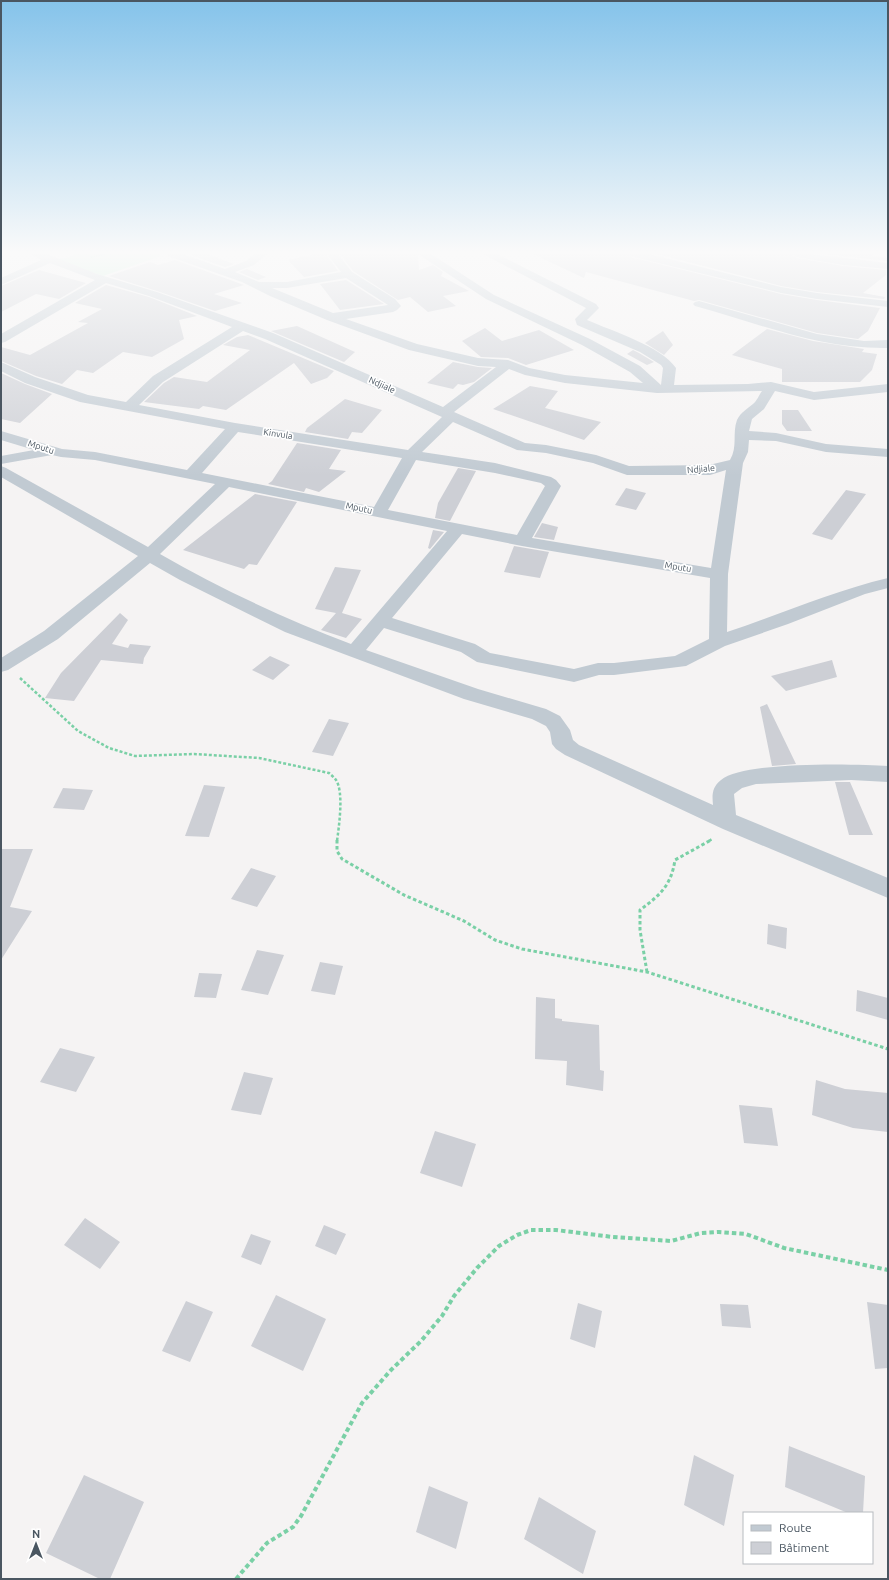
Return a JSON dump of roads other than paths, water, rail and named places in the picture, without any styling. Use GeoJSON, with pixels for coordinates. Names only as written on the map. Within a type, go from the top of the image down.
{"type":"FeatureCollection","features":[{"type":"Feature","properties":{"kind":"street"},"geometry":{"type":"LineString","coordinates":[[1,339],[21,328]]}},
{"type":"Feature","properties":{"kind":"street"},"geometry":{"type":"LineString","coordinates":[[129,407],[158,379],[239,328]]}},
{"type":"Feature","properties":{"kind":"street","name":"Ndjiale"},"geometry":{"type":"LineString","coordinates":[[247,328],[294,346],[522,447],[546,449],[596,459],[627,470],[664,472],[710,470],[735,463]]}},
{"type":"Feature","properties":{"kind":"street"},"geometry":{"type":"LineString","coordinates":[[360,328],[428,351],[478,362],[508,364],[525,370],[565,379],[662,389],[748,388],[771,386],[814,396],[888,388]]}},
{"type":"Feature","properties":{"kind":"street"},"geometry":{"type":"LineString","coordinates":[[556,328],[586,342],[635,369],[662,389]]}},
{"type":"Feature","properties":{"kind":"street"},"geometry":{"type":"LineString","coordinates":[[595,328],[647,351],[670,365],[662,389]]}},
{"type":"Feature","properties":{"kind":"street"},"geometry":{"type":"LineString","coordinates":[[784,328],[803,333],[864,344],[888,344]]}},
{"type":"Feature","properties":{"kind":"street"},"geometry":{"type":"LineString","coordinates":[[379,512],[411,455],[448,414],[508,364]]}},
{"type":"Feature","properties":{"kind":"street","name":"Kinvula"},"geometry":{"type":"LineString","coordinates":[[1,366],[30,380],[85,399],[235,427],[495,468],[546,480],[553,484],[522,541]]}},
{"type":"Feature","properties":{"kind":"street"},"geometry":{"type":"LineString","coordinates":[[718,642],[719,574],[735,463],[741,452],[745,417],[759,406],[771,386]]}},
{"type":"Feature","properties":{"kind":"street"},"geometry":{"type":"LineString","coordinates":[[192,474],[235,427]]}},
{"type":"Feature","properties":{"kind":"street","name":"Mputu"},"geometry":{"type":"LineString","coordinates":[[1,435],[66,454],[95,456],[192,474],[522,541],[719,574]]}},
{"type":"Feature","properties":{"kind":"street"},"geometry":{"type":"LineString","coordinates":[[743,435],[776,437],[826,448],[888,453]]}},
{"type":"Feature","properties":{"kind":"street"},"geometry":{"type":"LineString","coordinates":[[1,460],[52,451]]}},
{"type":"Feature","properties":{"kind":"street"},"geometry":{"type":"LineString","coordinates":[[1,471],[186,576],[292,628],[471,694],[539,714],[554,721],[560,730],[564,744],[572,750],[728,821],[888,888]]}},
{"type":"Feature","properties":{"kind":"street"},"geometry":{"type":"LineString","coordinates":[[3,665],[20,656],[50,635],[149,555],[226,482]]}},
{"type":"Feature","properties":{"kind":"street"},"geometry":{"type":"LineString","coordinates":[[354,652],[458,528]]}},
{"type":"Feature","properties":{"kind":"street"},"geometry":{"type":"LineString","coordinates":[[380,620],[468,648],[484,658],[574,676],[598,669],[614,669],[680,662],[718,642],[782,620],[859,590],[888,583]]}},
{"type":"Feature","properties":{"kind":"street"},"geometry":{"type":"LineString","coordinates":[[728,821],[723,793],[728,786],[735,782],[756,776],[850,772],[888,774]]}}]}
